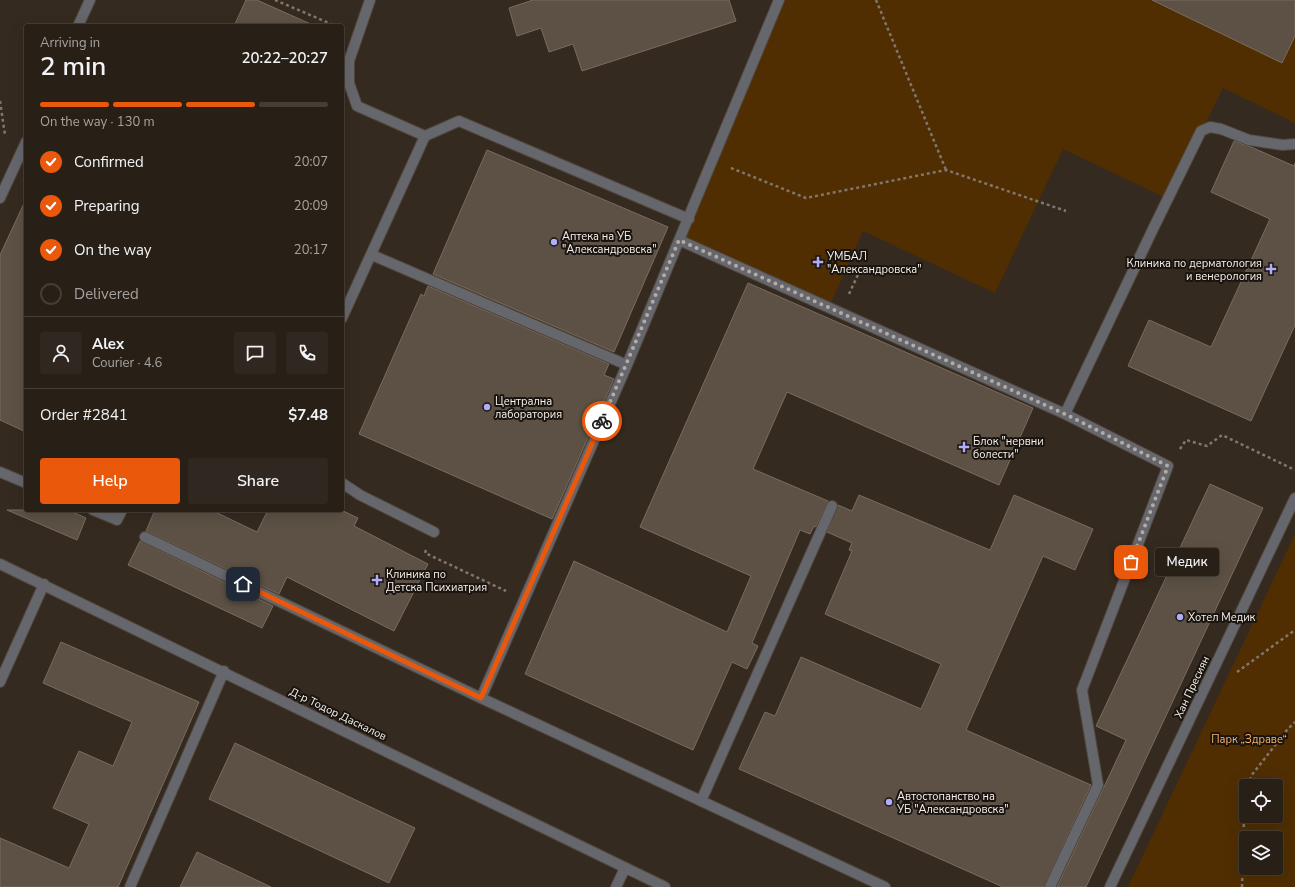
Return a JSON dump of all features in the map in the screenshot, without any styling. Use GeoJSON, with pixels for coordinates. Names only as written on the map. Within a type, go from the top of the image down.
{"type":"FeatureCollection","features":[{"type":"Feature","properties":{"kind":"street"},"geometry":{"type":"LineString","coordinates":[[79,24],[90,0]]}},
{"type":"Feature","properties":{"kind":"street"},"geometry":{"type":"LineString","coordinates":[[370,0],[349,61],[349,83],[357,106],[425,136]]}},
{"type":"Feature","properties":{"kind":"street"},"geometry":{"type":"LineString","coordinates":[[481,698],[626,365],[779,0]]}},
{"type":"Feature","properties":{"kind":"street"},"geometry":{"type":"LineString","coordinates":[[344,314],[425,136],[460,121],[688,218]]}},
{"type":"Feature","properties":{"kind":"street"},"geometry":{"type":"LineString","coordinates":[[1065,414],[1201,130],[1210,127],[1221,129],[1249,140],[1283,145],[1295,144]]}},
{"type":"Feature","properties":{"kind":"street"},"geometry":{"type":"LineString","coordinates":[[0,198],[24,146]]}},
{"type":"Feature","properties":{"kind":"street"},"geometry":{"type":"LineString","coordinates":[[679,240],[1065,414],[1168,466],[1082,690],[1098,785],[1050,887]]}},
{"type":"Feature","properties":{"kind":"street"},"geometry":{"type":"LineString","coordinates":[[372,255],[626,365]]}},
{"type":"Feature","properties":{"kind":"street"},"geometry":{"type":"LineString","coordinates":[[0,472],[24,482]]}},
{"type":"Feature","properties":{"kind":"street"},"geometry":{"type":"LineString","coordinates":[[344,484],[360,495],[434,532]]}},
{"type":"Feature","properties":{"kind":"street","name":"Хан Пресиян"},"geometry":{"type":"LineString","coordinates":[[1110,887],[1295,498]]}},
{"type":"Feature","properties":{"kind":"street"},"geometry":{"type":"LineString","coordinates":[[700,801],[832,506]]}},
{"type":"Feature","properties":{"kind":"street"},"geometry":{"type":"LineString","coordinates":[[98,512],[117,520],[121,512]]}},
{"type":"Feature","properties":{"kind":"street"},"geometry":{"type":"LineString","coordinates":[[145,537],[481,698],[885,887]]}},
{"type":"Feature","properties":{"kind":"street","name":"Д-р Тодор Даскалов"},"geometry":{"type":"LineString","coordinates":[[0,564],[44,584],[665,887]]}},
{"type":"Feature","properties":{"kind":"street"},"geometry":{"type":"LineString","coordinates":[[0,682],[44,584]]}},
{"type":"Feature","properties":{"kind":"street"},"geometry":{"type":"LineString","coordinates":[[130,887],[224,672]]}},
{"type":"Feature","properties":{"kind":"street"},"geometry":{"type":"LineString","coordinates":[[616,887],[625,868]]}},
{"type":"Feature","properties":{"kind":"path"},"geometry":{"type":"LineString","coordinates":[[275,0],[331,24]]}},
{"type":"Feature","properties":{"kind":"path"},"geometry":{"type":"LineString","coordinates":[[876,0],[946,170]]}},
{"type":"Feature","properties":{"kind":"path"},"geometry":{"type":"LineString","coordinates":[[712,160],[806,198],[946,170],[1066,211]]}},
{"type":"Feature","properties":{"kind":"path"},"geometry":{"type":"LineString","coordinates":[[841,312],[862,266]]}},
{"type":"Feature","properties":{"kind":"path"},"geometry":{"type":"LineString","coordinates":[[1186,440],[1207,446],[1222,435],[1295,470]]}},
{"type":"Feature","properties":{"kind":"path"},"geometry":{"type":"LineString","coordinates":[[434,532],[425,553],[525,599]]}},
{"type":"Feature","properties":{"kind":"path"},"geometry":{"type":"LineString","coordinates":[[1232,675],[1295,630]]}},
{"type":"Feature","properties":{"kind":"path"},"geometry":{"type":"LineString","coordinates":[[1251,779],[1251,776],[1295,722]]}},
{"type":"Feature","properties":{"kind":"path"},"geometry":{"type":"LineString","coordinates":[[1242,887],[1244,823]]}},
{"type":"Feature","properties":{"kind":"green space"},"geometry":{"type":"Polygon","coordinates":[[[779,0],[1295,0],[1295,123],[1223,88],[1168,199],[1063,149],[995,293],[863,231],[829,307],[679,240],[779,0]]]}},
{"type":"Feature","properties":{"kind":"green space","name":"Парк „Здраве“"},"geometry":{"type":"Polygon","coordinates":[[[1295,534],[1295,887],[1128,887],[1295,534]]]}},
{"type":"Feature","properties":{"kind":"building"},"geometry":{"type":"Polygon","coordinates":[[[246,0],[257,0],[311,24],[235,24],[246,0]]]}},
{"type":"Feature","properties":{"kind":"building"},"geometry":{"type":"Polygon","coordinates":[[[533,0],[729,0],[736,21],[582,71],[573,44],[549,52],[541,28],[517,36],[509,8],[533,0]]]}},
{"type":"Feature","properties":{"kind":"building"},"geometry":{"type":"Polygon","coordinates":[[[1152,0],[1295,0],[1295,36],[1282,63],[1152,0]]]}},
{"type":"Feature","properties":{"kind":"building","name":"Клиника по дерматология и венерология"},"geometry":{"type":"Polygon","coordinates":[[[1234,141],[1294,166],[1295,163],[1295,325],[1251,421],[1128,366],[1149,320],[1211,347],[1270,219],[1211,192],[1234,141]]]}},
{"type":"Feature","properties":{"kind":"building","name":"Аптека на УБ \"Александровска\""},"geometry":{"type":"Polygon","coordinates":[[[487,150],[668,227],[614,352],[433,274],[487,150]]]}},
{"type":"Feature","properties":{"kind":"building"},"geometry":{"type":"Polygon","coordinates":[[[24,203],[24,431],[0,420],[0,255],[24,203]]]}},
{"type":"Feature","properties":{"kind":"building"},"geometry":{"type":"Polygon","coordinates":[[[748,283],[1033,408],[999,485],[787,392],[753,469],[828,501],[816,527],[814,526],[810,534],[800,530],[752,643],[758,646],[747,669],[732,662],[693,750],[525,674],[574,561],[727,632],[751,576],[640,527],[748,283]]]}},
{"type":"Feature","properties":{"kind":"building","name":"Централна лаборатория"},"geometry":{"type":"Polygon","coordinates":[[[428,286],[609,364],[604,375],[614,379],[552,519],[359,434],[421,294],[424,296],[428,286]]]}},
{"type":"Feature","properties":{"kind":"building","name":"Хотел Медик"},"geometry":{"type":"Polygon","coordinates":[[[1210,484],[1263,508],[1086,887],[1057,887],[1126,740],[1096,726],[1210,484]]]}},
{"type":"Feature","properties":{"kind":"building"},"geometry":{"type":"Polygon","coordinates":[[[859,495],[990,550],[1014,495],[1093,529],[1075,570],[1043,556],[966,730],[1091,785],[1044,887],[1003,887],[739,769],[765,712],[775,716],[801,657],[921,709],[941,664],[825,614],[852,551],[849,550],[852,543],[827,532],[838,505],[852,511],[859,495]]]}},
{"type":"Feature","properties":{"kind":"building"},"geometry":{"type":"Polygon","coordinates":[[[7,510],[24,510],[24,512],[72,512],[86,518],[77,540],[7,510]]]}},
{"type":"Feature","properties":{"kind":"building"},"geometry":{"type":"Polygon","coordinates":[[[344,511],[358,518],[354,526],[428,564],[394,631],[287,577],[279,594],[146,531],[154,512],[215,512],[257,532],[267,512],[344,511]]]}},
{"type":"Feature","properties":{"kind":"building"},"geometry":{"type":"Polygon","coordinates":[[[140,541],[273,606],[262,628],[128,565],[140,541]]]}},
{"type":"Feature","properties":{"kind":"building"},"geometry":{"type":"Polygon","coordinates":[[[61,642],[199,702],[118,887],[0,887],[0,838],[69,868],[89,824],[53,808],[79,751],[113,766],[132,722],[43,683],[61,642]]]}},
{"type":"Feature","properties":{"kind":"building"},"geometry":{"type":"Polygon","coordinates":[[[235,743],[415,828],[389,883],[209,799],[235,743]]]}},
{"type":"Feature","properties":{"kind":"building"},"geometry":{"type":"Polygon","coordinates":[[[197,852],[271,887],[180,887],[197,852]]]}},
{"type":"Feature","properties":{"kind":"way so far"},"geometry":{"type":"LineString","coordinates":[[602,421],[679,240],[1065,414],[1168,466],[1131,562]]}},
{"type":"Feature","properties":{"kind":"place","name":"Аптека на УБ \"Александровска\""},"geometry":{"type":"Point","coordinates":[554,242]}},
{"type":"Feature","properties":{"kind":"place","name":"УМБАЛ \"Александровска\""},"geometry":{"type":"Point","coordinates":[818,262]}},
{"type":"Feature","properties":{"kind":"place","name":"Клиника по дерматология и венерология"},"geometry":{"type":"Point","coordinates":[1271,269]}},
{"type":"Feature","properties":{"kind":"place","name":"Централна лаборатория"},"geometry":{"type":"Point","coordinates":[487,407]}},
{"type":"Feature","properties":{"kind":"place","name":"Блок \"нервни болести\""},"geometry":{"type":"Point","coordinates":[964,447]}},
{"type":"Feature","properties":{"kind":"place","name":"Медик"},"geometry":{"type":"Point","coordinates":[1131,562]}},
{"type":"Feature","properties":{"kind":"place","name":"Клиника по Детска Психиатрия"},"geometry":{"type":"Point","coordinates":[377,580]}},
{"type":"Feature","properties":{"kind":"place","name":"Хотел Медик"},"geometry":{"type":"Point","coordinates":[1180,617]}},
{"type":"Feature","properties":{"kind":"place","name":"Автостопанство на УБ \"Александровска\""},"geometry":{"type":"Point","coordinates":[889,802]}},
{"type":"Feature","properties":{"kind":"route"},"geometry":{"type":"LineString","coordinates":[[243,584],[481,698],[602,421]]}}]}
